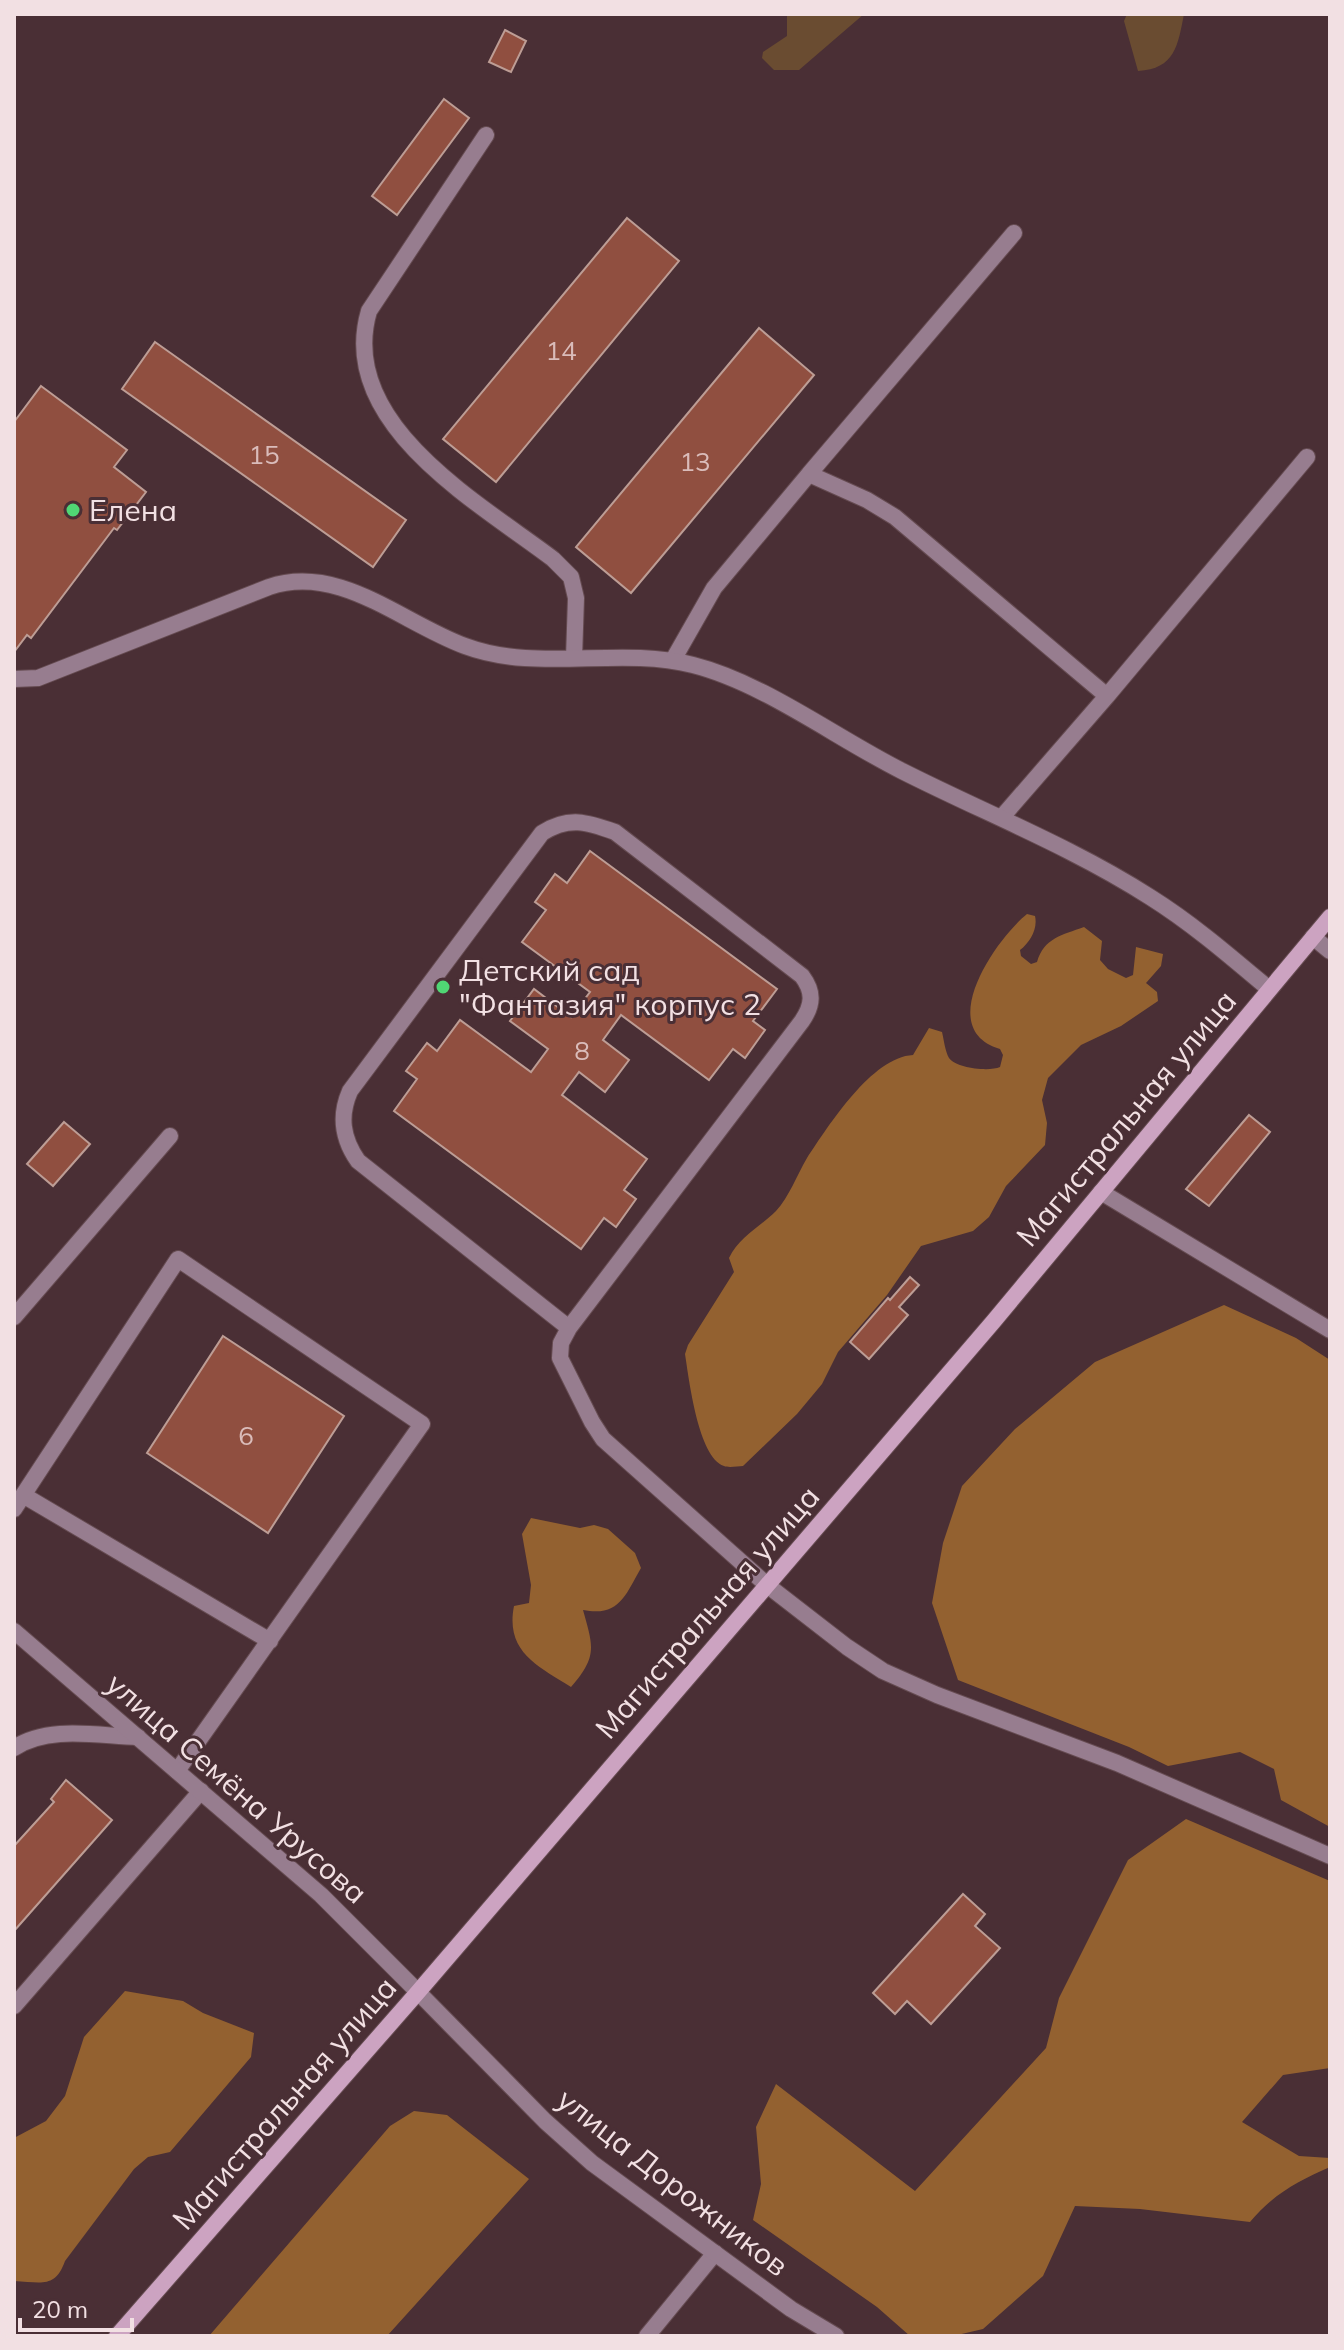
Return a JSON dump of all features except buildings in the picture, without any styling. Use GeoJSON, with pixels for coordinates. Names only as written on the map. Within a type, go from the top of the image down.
{"type":"FeatureCollection","features":[{"type":"Feature","properties":{"kind":"main road","name":"Магистральная улица"},"geometry":{"type":"LineString","coordinates":[[117,2336],[418,1992],[767,1585],[1330,917]]}},
{"type":"Feature","properties":{"kind":"street"},"geometry":{"type":"LineString","coordinates":[[486,135],[369,311],[363,330],[363,357],[368,378],[404,440],[424,462],[553,559],[571,577],[576,598],[574,658]]}},
{"type":"Feature","properties":{"kind":"street"},"geometry":{"type":"LineString","coordinates":[[673,660],[714,588],[1014,233]]}},
{"type":"Feature","properties":{"kind":"street"},"geometry":{"type":"LineString","coordinates":[[1002,817],[1307,457]]}},
{"type":"Feature","properties":{"kind":"street"},"geometry":{"type":"LineString","coordinates":[[809,474],[867,500],[895,517],[1107,696]]}},
{"type":"Feature","properties":{"kind":"street"},"geometry":{"type":"LineString","coordinates":[[14,679],[38,678],[269,587],[304,580],[345,588],[465,646],[515,656],[635,656],[673,660],[750,687],[902,771],[1002,817],[1146,895],[1191,925],[1269,989]]}},
{"type":"Feature","properties":{"kind":"street"},"geometry":{"type":"LineString","coordinates":[[569,1328],[358,1161],[348,1147],[343,1107],[350,1091],[542,833],[558,823],[578,822],[615,832],[802,976],[809,985],[812,999],[802,1021],[569,1328],[561,1343],[560,1358],[603,1439],[767,1585],[883,1671],[937,1695],[1117,1763],[1330,1856]]}},
{"type":"Feature","properties":{"kind":"street"},"geometry":{"type":"LineString","coordinates":[[1313,937],[1330,951]]}},
{"type":"Feature","properties":{"kind":"street"},"geometry":{"type":"LineString","coordinates":[[14,1317],[170,1136]]}},
{"type":"Feature","properties":{"kind":"street"},"geometry":{"type":"LineString","coordinates":[[1101,1192],[1330,1330]]}},
{"type":"Feature","properties":{"kind":"street"},"geometry":{"type":"LineString","coordinates":[[177,1771],[270,1641],[422,1424],[178,1259],[18,1502],[270,1641]]}},
{"type":"Feature","properties":{"kind":"street","name":"улица Семёна Урусова"},"geometry":{"type":"LineString","coordinates":[[14,1631],[321,1895],[418,1992]]}},
{"type":"Feature","properties":{"kind":"street"},"geometry":{"type":"LineString","coordinates":[[14,1748],[25,1740],[42,1735],[138,1737]]}},
{"type":"Feature","properties":{"kind":"street"},"geometry":{"type":"LineString","coordinates":[[14,2006],[201,1791]]}},
{"type":"Feature","properties":{"kind":"street","name":"улица Дорожников"},"geometry":{"type":"LineString","coordinates":[[418,1992],[557,2132],[592,2163],[791,2309],[836,2336]]}},
{"type":"Feature","properties":{"kind":"street"},"geometry":{"type":"LineString","coordinates":[[647,2336],[715,2253]]}},
{"type":"Feature","properties":{"kind":"shaded area"},"geometry":{"type":"Polygon","coordinates":[[[787,14],[864,14],[799,70],[774,70],[762,58],[763,52],[787,36],[787,14]]]}},
{"type":"Feature","properties":{"kind":"shaded area"},"geometry":{"type":"Polygon","coordinates":[[[1127,14],[1184,14],[1177,45],[1160,66],[1138,71],[1124,21],[1127,14]]]}},
{"type":"Feature","properties":{"kind":"shaded area"},"geometry":{"type":"Polygon","coordinates":[[[1027,914],[1035,916],[1035,926],[1030,939],[1020,950],[1021,956],[1031,964],[1037,962],[1049,942],[1084,927],[1102,941],[1100,960],[1108,969],[1126,978],[1133,975],[1136,947],[1163,954],[1161,966],[1146,983],[1157,992],[1158,1001],[1121,1026],[1081,1045],[1048,1078],[1042,1100],[1047,1123],[1045,1145],[1006,1186],[989,1217],[973,1231],[921,1246],[887,1295],[838,1352],[822,1384],[797,1414],[743,1466],[724,1466],[715,1460],[701,1433],[685,1354],[734,1272],[729,1258],[744,1238],[781,1205],[807,1158],[853,1095],[882,1067],[913,1055],[929,1028],[942,1032],[949,1058],[958,1064],[973,1068],[1000,1067],[1003,1055],[1000,1049],[981,1038],[972,1023],[971,1004],[987,962],[1027,914]]]}},
{"type":"Feature","properties":{"kind":"shaded area"},"geometry":{"type":"Polygon","coordinates":[[[1224,1305],[1296,1338],[1330,1360],[1330,1827],[1281,1800],[1274,1769],[1240,1752],[1168,1766],[1129,1747],[958,1680],[932,1603],[943,1543],[962,1486],[1015,1429],[1095,1362],[1224,1305]]]}},
{"type":"Feature","properties":{"kind":"shaded area"},"geometry":{"type":"Polygon","coordinates":[[[531,1518],[580,1528],[594,1525],[608,1529],[635,1553],[641,1568],[620,1602],[605,1610],[583,1610],[591,1650],[586,1667],[571,1687],[527,1656],[514,1635],[514,1606],[529,1603],[531,1585],[522,1534],[531,1518]]]}},
{"type":"Feature","properties":{"kind":"shaded area"},"geometry":{"type":"Polygon","coordinates":[[[1186,1819],[1330,1881],[1330,2068],[1283,2075],[1242,2122],[1299,2156],[1330,2158],[1330,2167],[1286,2190],[1250,2222],[1140,2209],[1075,2206],[1043,2276],[983,2329],[953,2336],[910,2336],[877,2307],[753,2220],[761,2184],[756,2127],[776,2084],[915,2191],[1046,2048],[1059,1998],[1128,1860],[1186,1819]]]}},
{"type":"Feature","properties":{"kind":"shaded area"},"geometry":{"type":"Polygon","coordinates":[[[125,1991],[183,2001],[203,2013],[254,2033],[251,2057],[170,2152],[148,2157],[134,2169],[57,2276],[46,2282],[14,2281],[14,2138],[46,2121],[65,2096],[84,2037],[125,1991]]]}},
{"type":"Feature","properties":{"kind":"shaded area"},"geometry":{"type":"Polygon","coordinates":[[[414,2111],[447,2115],[529,2179],[387,2336],[209,2336],[390,2126],[414,2111]]]}},
{"type":"Feature","properties":{"kind":"place","name":"Елена"},"geometry":{"type":"Point","coordinates":[73,510]}},
{"type":"Feature","properties":{"kind":"place","name":"Детский сад \"Фантазия\" корпус 2"},"geometry":{"type":"Point","coordinates":[443,987]}}]}
